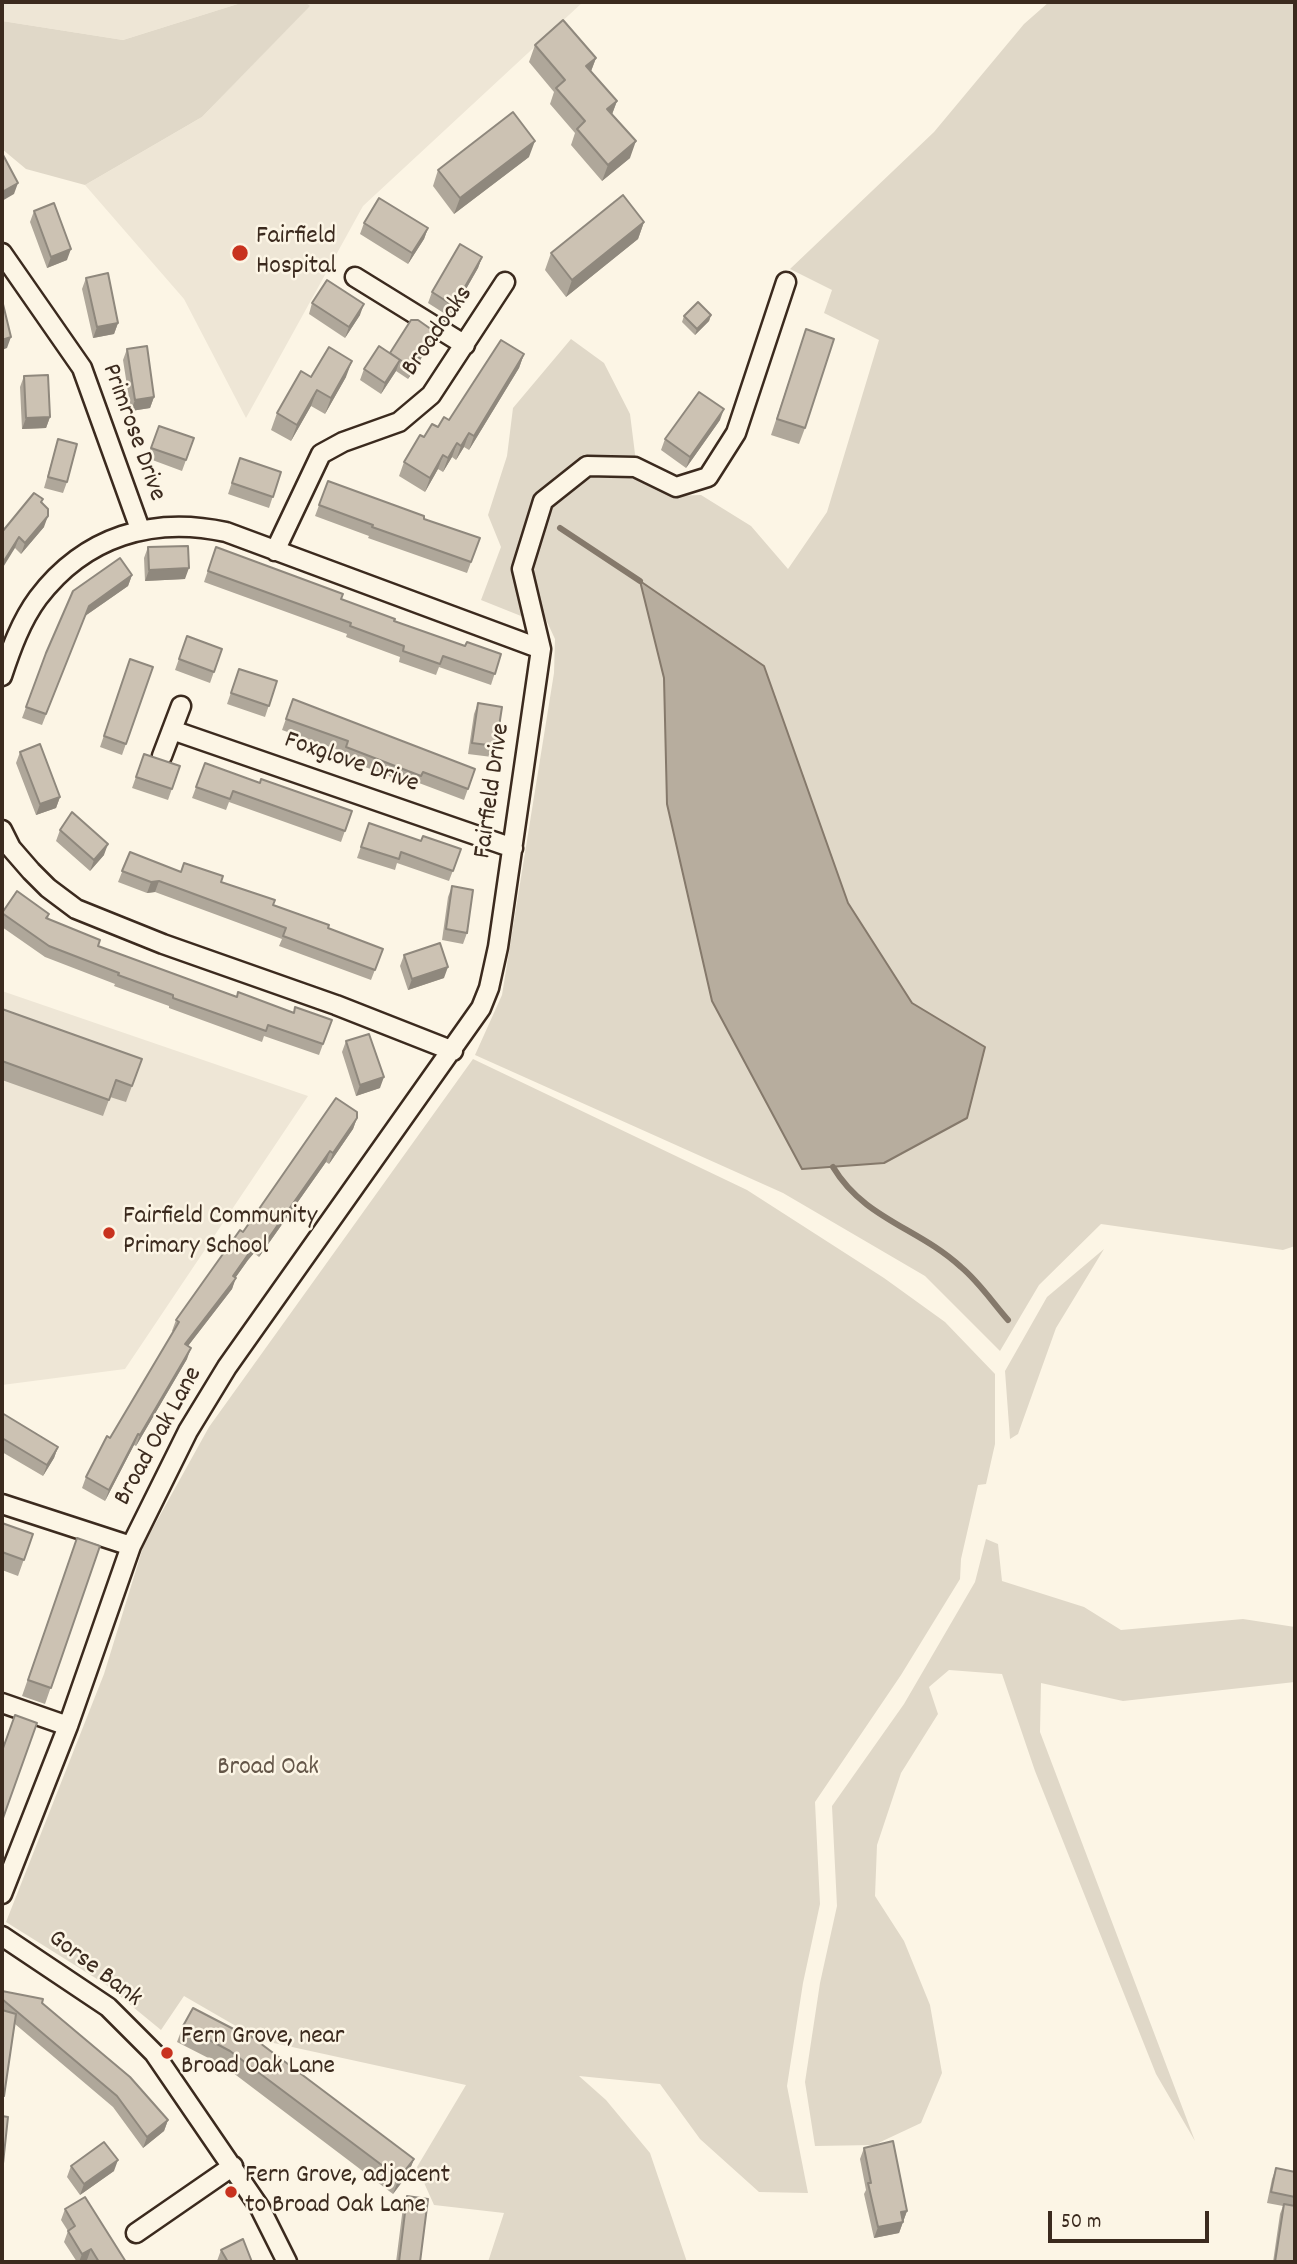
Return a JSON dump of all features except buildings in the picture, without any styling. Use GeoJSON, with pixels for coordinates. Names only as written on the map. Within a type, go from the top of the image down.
{"type":"FeatureCollection","features":[{"type":"Feature","properties":{"kind":"street","name":"Primrose Drive"},"geometry":{"type":"LineString","coordinates":[[2,253],[82,368],[139,529]]}},
{"type":"Feature","properties":{"kind":"street"},"geometry":{"type":"LineString","coordinates":[[355,277],[465,345]]}},
{"type":"Feature","properties":{"kind":"street","name":"Broadoaks"},"geometry":{"type":"LineString","coordinates":[[275,551],[321,454],[343,442],[399,422],[431,395],[505,282]]}},
{"type":"Feature","properties":{"kind":"street"},"geometry":{"type":"LineString","coordinates":[[541,649],[522,569],[543,502],[587,466],[635,467],[676,487],[708,477],[736,433],[786,282]]}},
{"type":"Feature","properties":{"kind":"street"},"geometry":{"type":"LineString","coordinates":[[2,676],[24,620],[39,596],[75,560],[96,546],[139,529],[196,526],[226,532],[541,649]]}},
{"type":"Feature","properties":{"kind":"street","name":"Fairfield Drive"},"geometry":{"type":"LineString","coordinates":[[453,1051],[481,1008],[489,988],[513,848],[541,649]]}},
{"type":"Feature","properties":{"kind":"street"},"geometry":{"type":"LineString","coordinates":[[162,756],[181,706]]}},
{"type":"Feature","properties":{"kind":"street","name":"Foxglove Drive"},"geometry":{"type":"LineString","coordinates":[[172,730],[513,848]]}},
{"type":"Feature","properties":{"kind":"street"},"geometry":{"type":"LineString","coordinates":[[2,830],[11,848],[30,871],[47,888],[76,909],[453,1051]]}},
{"type":"Feature","properties":{"kind":"street","name":"Broad Oak Lane"},"geometry":{"type":"LineString","coordinates":[[2,1894],[68,1726],[131,1546],[188,1431],[228,1367],[453,1051]]}},
{"type":"Feature","properties":{"kind":"street"},"geometry":{"type":"LineString","coordinates":[[2,1504],[131,1546]]}},
{"type":"Feature","properties":{"kind":"street"},"geometry":{"type":"LineString","coordinates":[[2,1703],[68,1726]]}},
{"type":"Feature","properties":{"kind":"street","name":"Gorse Bank"},"geometry":{"type":"LineString","coordinates":[[2,1936],[108,2007],[154,2053],[233,2165],[260,2208],[287,2262]]}},
{"type":"Feature","properties":{"kind":"street"},"geometry":{"type":"LineString","coordinates":[[136,2232],[233,2165]]}},
{"type":"Feature","properties":{"kind":"shaded area"},"geometry":{"type":"Polygon","coordinates":[[[2,2],[244,2],[123,40],[2,21],[2,2]]]}},
{"type":"Feature","properties":{"kind":"shaded area","name":"Fairfield Hospital"},"geometry":{"type":"Polygon","coordinates":[[[305,2],[583,2],[363,206],[246,418],[184,299],[85,185],[202,117],[309,6],[305,2]]]}},
{"type":"Feature","properties":{"kind":"shaded area"},"geometry":{"type":"Polygon","coordinates":[[[640,581],[764,666],[848,903],[912,1003],[985,1047],[967,1118],[884,1163],[802,1169],[712,1001],[667,804],[664,678],[640,581]]]}},
{"type":"Feature","properties":{"kind":"shaded area","name":"Fairfield Community Primary School"},"geometry":{"type":"Polygon","coordinates":[[[2,991],[308,1096],[125,1369],[2,1385],[2,991]]]}},
{"type":"Feature","properties":{"kind":"green space"},"geometry":{"type":"Polygon","coordinates":[[[244,2],[305,2],[310,6],[202,117],[85,185],[26,169],[2,149],[2,21],[123,40],[244,2]]]}},
{"type":"Feature","properties":{"kind":"green space"},"geometry":{"type":"Polygon","coordinates":[[[1049,2],[1295,2],[1295,1246],[1283,1250],[1101,1224],[1039,1285],[1000,1351],[925,1276],[783,1193],[475,1055],[502,995],[554,673],[555,639],[542,611],[530,567],[548,507],[589,475],[632,473],[671,496],[701,495],[751,526],[788,569],[827,512],[879,340],[824,313],[832,290],[790,269],[934,132],[1024,24],[1049,2]],[[640,582],[664,678],[667,804],[802,1169],[985,1047],[912,1003],[848,903],[764,666],[640,582]]]}},
{"type":"Feature","properties":{"kind":"green space"},"geometry":{"type":"Polygon","coordinates":[[[571,339],[604,363],[630,414],[636,462],[584,458],[539,499],[513,574],[526,618],[481,600],[501,547],[488,515],[507,456],[513,408],[571,339]]]}},
{"type":"Feature","properties":{"kind":"green space","name":"Broad Oak"},"geometry":{"type":"Polygon","coordinates":[[[473,1059],[747,1190],[884,1278],[945,1322],[995,1374],[995,1444],[986,1484],[978,1485],[961,1559],[960,1579],[901,1675],[815,1802],[820,1904],[803,1983],[787,2086],[808,2193],[759,2192],[700,2139],[660,2084],[579,2076],[606,2100],[650,2153],[687,2262],[488,2262],[504,2213],[434,2205],[417,2167],[466,2085],[260,2040],[184,1996],[161,2030],[105,1984],[6,1922],[104,1674],[144,1544],[209,1427],[473,1059]]]}},
{"type":"Feature","properties":{"kind":"green space"},"geometry":{"type":"Polygon","coordinates":[[[1104,1249],[1056,1328],[1018,1434],[1010,1439],[1005,1371],[1047,1297],[1104,1249]]]}},
{"type":"Feature","properties":{"kind":"green space"},"geometry":{"type":"Polygon","coordinates":[[[986,1539],[998,1544],[1002,1581],[1084,1607],[1121,1630],[1243,1619],[1295,1627],[1295,1682],[1123,1701],[1041,1683],[1040,1732],[1195,2141],[1156,2074],[1035,1771],[1002,1674],[949,1670],[929,1687],[938,1714],[901,1773],[877,1845],[875,1896],[904,1941],[930,2005],[942,2073],[921,2123],[874,2145],[815,2146],[805,2082],[820,1983],[837,1906],[832,1806],[904,1704],[975,1582],[986,1539]]]}},
{"type":"Feature","properties":{"kind":"waterway"},"geometry":{"type":"LineString","coordinates":[[560,528],[640,581]]}},
{"type":"Feature","properties":{"kind":"waterway"},"geometry":{"type":"LineString","coordinates":[[833,1167],[860,1199],[928,1242],[961,1267],[1008,1320]]}},
{"type":"Feature","properties":{"kind":"place","name":"Fairfield Hospital"},"geometry":{"type":"Point","coordinates":[240,253]}},
{"type":"Feature","properties":{"kind":"place","name":"Fairfield Community Primary School"},"geometry":{"type":"Point","coordinates":[109,1233]}},
{"type":"Feature","properties":{"kind":"place","name":"Fern Grove, near Broad Oak Lane"},"geometry":{"type":"Point","coordinates":[167,2053]}},
{"type":"Feature","properties":{"kind":"place","name":"Fern Grove, adjacent to Broad Oak Lane"},"geometry":{"type":"Point","coordinates":[231,2192]}}]}
